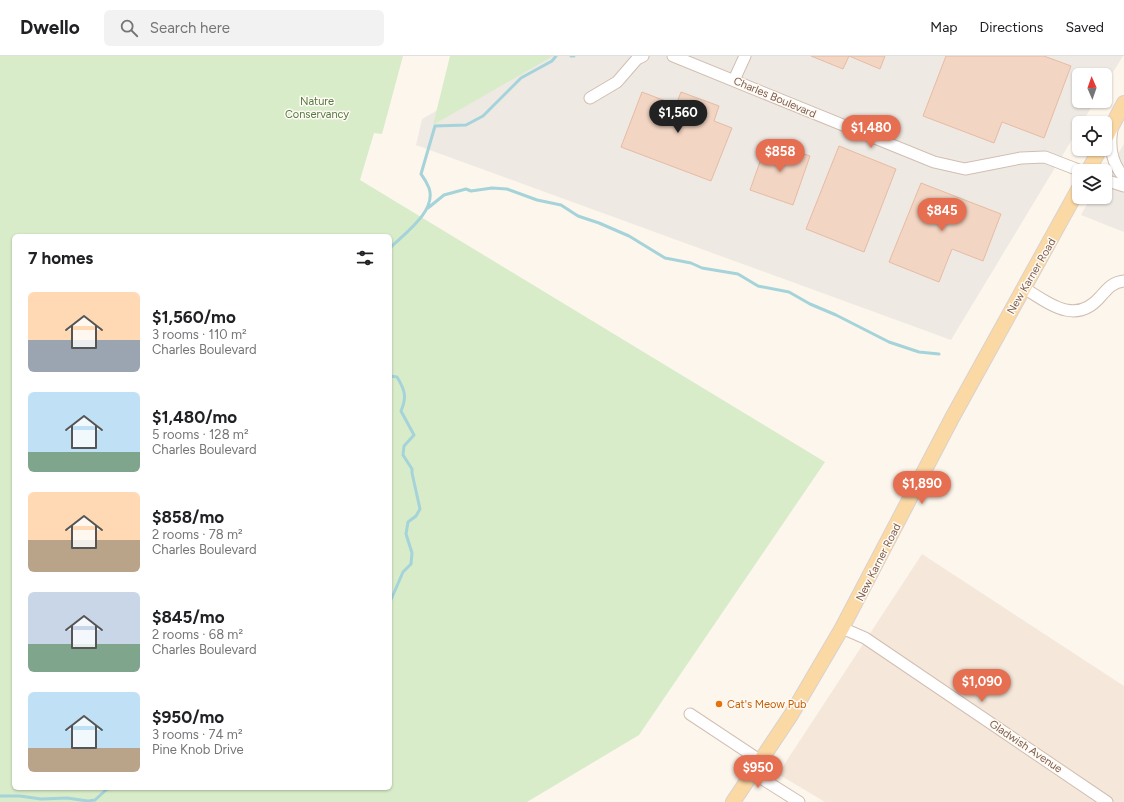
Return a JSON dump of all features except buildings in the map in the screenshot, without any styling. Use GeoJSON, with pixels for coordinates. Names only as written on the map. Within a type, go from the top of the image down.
{"type":"FeatureCollection","features":[{"type":"Feature","properties":{"kind":"main road"},"geometry":{"type":"LineString","coordinates":[[1112,125],[1124,103]]}},
{"type":"Feature","properties":{"kind":"main road","name":"New Karner Road"},"geometry":{"type":"LineString","coordinates":[[733,802],[791,715],[842,628],[952,418],[1072,201]]}},
{"type":"Feature","properties":{"kind":"street"},"geometry":{"type":"LineString","coordinates":[[590,98],[617,82],[636,59],[643,56]]}},
{"type":"Feature","properties":{"kind":"street"},"geometry":{"type":"LineString","coordinates":[[734,80],[744,56]]}},
{"type":"Feature","properties":{"kind":"street","name":"Charles Boulevard"},"geometry":{"type":"LineString","coordinates":[[675,57],[934,162],[965,169],[1021,158],[1045,157],[1072,168]]}},
{"type":"Feature","properties":{"kind":"street"},"geometry":{"type":"LineString","coordinates":[[1112,149],[1120,172],[1124,177]]}},
{"type":"Feature","properties":{"kind":"street"},"geometry":{"type":"LineString","coordinates":[[1112,182],[1124,186]]}},
{"type":"Feature","properties":{"kind":"street"},"geometry":{"type":"LineString","coordinates":[[1024,288],[1058,308],[1068,311],[1080,310],[1090,306],[1116,282],[1124,281]]}},
{"type":"Feature","properties":{"kind":"street","name":"Gladwish Avenue"},"geometry":{"type":"LineString","coordinates":[[842,628],[865,638],[1107,802]]}},
{"type":"Feature","properties":{"kind":"street"},"geometry":{"type":"LineString","coordinates":[[690,714],[761,760]]}},
{"type":"Feature","properties":{"kind":"street"},"geometry":{"type":"LineString","coordinates":[[753,773],[799,802]]}},
{"type":"Feature","properties":{"kind":"shaded area"},"geometry":{"type":"Polygon","coordinates":[[[531,56],[1123,56],[1112,74],[1112,68],[1072,68],[1072,108],[1091,108],[1086,116],[1072,116],[1072,140],[951,340],[416,145],[422,119],[531,56]]]}},
{"type":"Feature","properties":{"kind":"shaded area"},"geometry":{"type":"Polygon","coordinates":[[[1124,144],[1124,232],[1081,215],[1087,204],[1112,204],[1112,164],[1124,144]]]}},
{"type":"Feature","properties":{"kind":"shaded area"},"geometry":{"type":"Polygon","coordinates":[[[922,554],[1124,686],[1124,802],[825,802],[778,774],[922,554]]]}},
{"type":"Feature","properties":{"kind":"green space","name":"Nature Conservancy"},"geometry":{"type":"Polygon","coordinates":[[[0,56],[403,56],[382,134],[374,133],[360,180],[825,462],[639,735],[527,802],[0,802],[0,56]]]}},
{"type":"Feature","properties":{"kind":"green space"},"geometry":{"type":"Polygon","coordinates":[[[450,56],[553,56],[433,125],[450,56]]]}},
{"type":"Feature","properties":{"kind":"waterway"},"geometry":{"type":"LineString","coordinates":[[392,246],[418,221],[428,205],[430,197],[429,188],[421,174],[435,126],[466,125],[483,116],[521,78],[552,61],[556,56]]}},
{"type":"Feature","properties":{"kind":"waterway"},"geometry":{"type":"LineString","coordinates":[[428,208],[444,195],[466,189],[471,191],[492,188],[507,189],[537,200],[561,205],[578,216],[629,236],[665,258],[691,263],[702,268],[738,274],[758,286],[789,292],[810,304],[836,315],[889,342],[919,352],[939,354]]}},
{"type":"Feature","properties":{"kind":"waterway"},"geometry":{"type":"LineString","coordinates":[[392,376],[397,377],[402,386],[404,402],[401,411],[414,435],[404,446],[403,455],[412,469],[420,509],[416,516],[408,522],[406,534],[412,553],[411,564],[403,572],[392,597]]}},
{"type":"Feature","properties":{"kind":"waterway"},"geometry":{"type":"LineString","coordinates":[[0,796],[20,796],[41,799],[67,798],[88,801],[95,800],[106,790]]}},
{"type":"Feature","properties":{"kind":"place","name":"Cat's Meow Pub"},"geometry":{"type":"Point","coordinates":[719,704]}}]}
